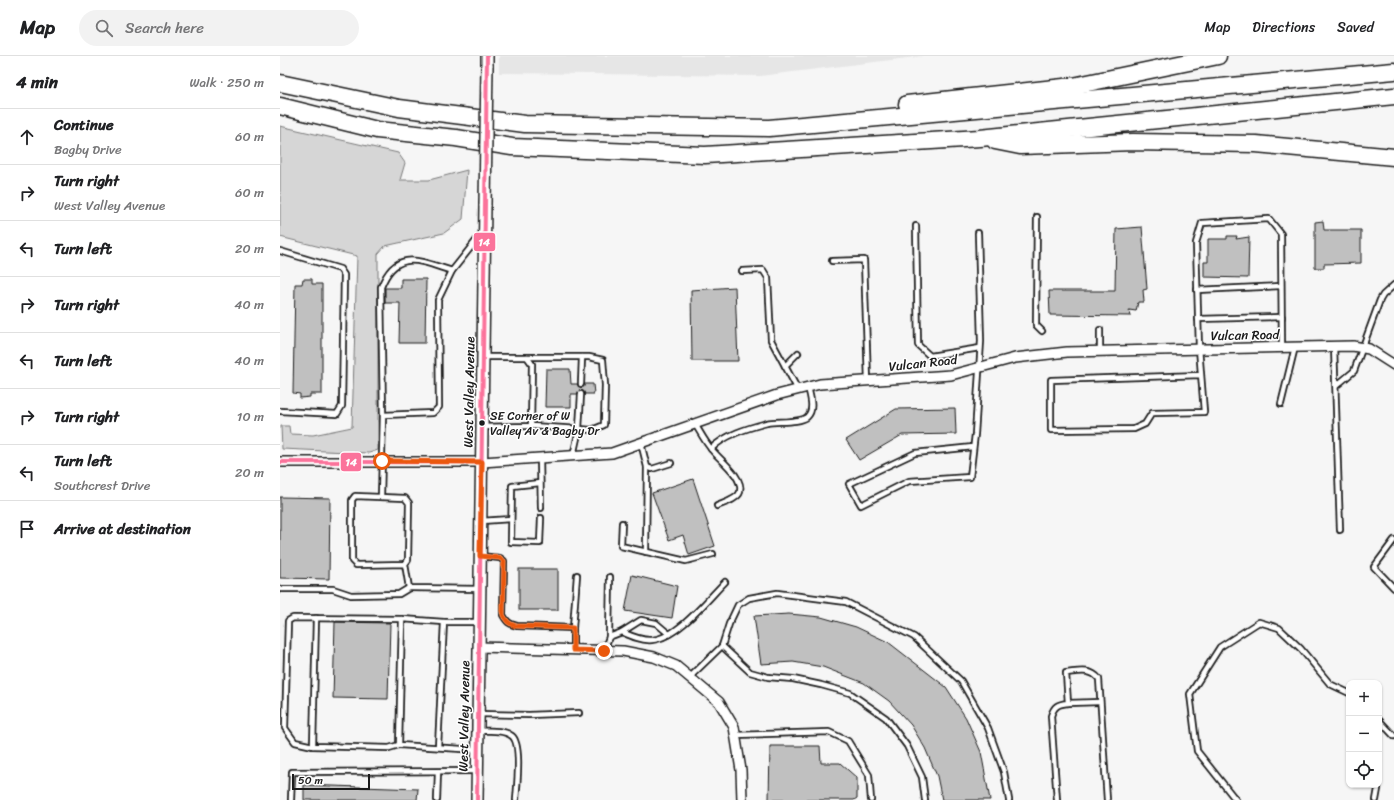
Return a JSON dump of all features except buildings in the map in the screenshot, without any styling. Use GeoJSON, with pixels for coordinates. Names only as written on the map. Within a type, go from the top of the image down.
{"type":"FeatureCollection","features":[{"type":"Feature","properties":{"kind":"highway"},"geometry":{"type":"LineString","coordinates":[[769,128],[825,114],[1073,86],[1218,56]]}},
{"type":"Feature","properties":{"kind":"highway"},"geometry":{"type":"LineString","coordinates":[[280,83],[399,108],[525,124],[769,128],[1394,71]]}},
{"type":"Feature","properties":{"kind":"highway"},"geometry":{"type":"LineString","coordinates":[[280,106],[377,130],[520,147],[705,155],[980,138],[1394,96]]}},
{"type":"Feature","properties":{"kind":"highway"},"geometry":{"type":"LineString","coordinates":[[980,138],[1020,146],[1133,142],[1256,144],[1394,157]]}},
{"type":"Feature","properties":{"kind":"street","name":"West Valley Avenue"},"geometry":{"type":"LineString","coordinates":[[477,800],[487,61]]}},
{"type":"Feature","properties":{"kind":"street","name":"Vulcan Road"},"geometry":{"type":"LineString","coordinates":[[280,462],[482,462],[612,453],[776,395],[820,384],[951,375],[1015,358],[1067,352],[1198,348],[1353,346],[1369,349],[1394,365]]}},
{"type":"Feature","properties":{"kind":"street"},"geometry":{"type":"LineString","coordinates":[[479,647],[623,651],[654,657],[676,666],[719,702],[734,727],[741,770],[742,800]]}},
{"type":"Feature","properties":{"kind":"lane"},"geometry":{"type":"LineString","coordinates":[[1037,217],[1036,325],[1042,331]]}},
{"type":"Feature","properties":{"kind":"lane"},"geometry":{"type":"LineString","coordinates":[[1201,375],[1051,380],[1051,430],[1134,429],[1145,424],[1152,413],[1204,412],[1201,375],[1198,348],[1196,243],[1202,223],[1269,219],[1281,234],[1282,347]]}},
{"type":"Feature","properties":{"kind":"lane"},"geometry":{"type":"LineString","coordinates":[[916,226],[918,345],[930,356],[980,348]]}},
{"type":"Feature","properties":{"kind":"lane"},"geometry":{"type":"LineString","coordinates":[[383,415],[433,413],[439,407],[438,300],[452,271],[485,229]]}},
{"type":"Feature","properties":{"kind":"lane"},"geometry":{"type":"LineString","coordinates":[[973,447],[915,454],[849,484],[861,505],[909,481],[970,477],[973,447],[980,348],[978,233]]}},
{"type":"Feature","properties":{"kind":"lane"},"geometry":{"type":"LineString","coordinates":[[280,251],[340,269],[344,275],[342,406],[340,411],[337,414],[280,411]]}},
{"type":"Feature","properties":{"kind":"lane"},"geometry":{"type":"LineString","coordinates":[[381,497],[383,415],[381,287],[387,273],[398,262],[420,260],[452,271]]}},
{"type":"Feature","properties":{"kind":"lane"},"geometry":{"type":"LineString","coordinates":[[832,261],[864,260],[868,381]]}},
{"type":"Feature","properties":{"kind":"lane"},"geometry":{"type":"LineString","coordinates":[[742,271],[763,270],[768,278],[771,340],[798,390]]}},
{"type":"Feature","properties":{"kind":"lane"},"geometry":{"type":"LineString","coordinates":[[1197,290],[1281,286]]}},
{"type":"Feature","properties":{"kind":"lane"},"geometry":{"type":"LineString","coordinates":[[1336,386],[1354,371],[1380,300],[1393,288]]}},
{"type":"Feature","properties":{"kind":"lane"},"geometry":{"type":"LineString","coordinates":[[1198,318],[1282,316]]}},
{"type":"Feature","properties":{"kind":"lane"},"geometry":{"type":"LineString","coordinates":[[1100,330],[1100,351]]}},
{"type":"Feature","properties":{"kind":"lane"},"geometry":{"type":"LineString","coordinates":[[1334,346],[1340,530]]}},
{"type":"Feature","properties":{"kind":"lane"},"geometry":{"type":"LineString","coordinates":[[1281,404],[1295,347]]}},
{"type":"Feature","properties":{"kind":"lane"},"geometry":{"type":"LineString","coordinates":[[785,366],[798,353]]}},
{"type":"Feature","properties":{"kind":"lane"},"geometry":{"type":"LineString","coordinates":[[483,427],[531,426],[592,430],[604,425],[605,385],[603,360],[582,357],[484,358]]}},
{"type":"Feature","properties":{"kind":"lane"},"geometry":{"type":"LineString","coordinates":[[581,384],[582,357]]}},
{"type":"Feature","properties":{"kind":"lane"},"geometry":{"type":"LineString","coordinates":[[527,358],[532,364],[531,426]]}},
{"type":"Feature","properties":{"kind":"lane"},"geometry":{"type":"LineString","coordinates":[[711,449],[718,442],[767,423],[798,421],[807,417],[811,402],[808,387]]}},
{"type":"Feature","properties":{"kind":"lane"},"geometry":{"type":"LineString","coordinates":[[573,456],[579,429],[580,394]]}},
{"type":"Feature","properties":{"kind":"lane"},"geometry":{"type":"LineString","coordinates":[[695,424],[711,449],[733,471],[740,486],[740,491],[737,496],[717,506]]}},
{"type":"Feature","properties":{"kind":"lane"},"geometry":{"type":"LineString","coordinates":[[641,443],[647,467],[646,552]]}},
{"type":"Feature","properties":{"kind":"lane"},"geometry":{"type":"LineString","coordinates":[[540,458],[542,508]]}},
{"type":"Feature","properties":{"kind":"lane"},"geometry":{"type":"LineString","coordinates":[[647,467],[652,469],[671,463]]}},
{"type":"Feature","properties":{"kind":"lane"},"geometry":{"type":"LineString","coordinates":[[540,483],[512,486],[511,542],[540,543],[541,518]]}},
{"type":"Feature","properties":{"kind":"lane"},"geometry":{"type":"LineString","coordinates":[[406,564],[356,565],[352,562],[352,500],[355,496],[405,498],[409,502],[408,560],[406,564],[410,588]]}},
{"type":"Feature","properties":{"kind":"lane"},"geometry":{"type":"LineString","coordinates":[[481,521],[511,519]]}},
{"type":"Feature","properties":{"kind":"lane"},"geometry":{"type":"LineString","coordinates":[[622,523],[621,546],[686,562],[713,554]]}},
{"type":"Feature","properties":{"kind":"lane"},"geometry":{"type":"LineString","coordinates":[[1394,540],[1374,567],[1394,588]]}},
{"type":"Feature","properties":{"kind":"lane"},"geometry":{"type":"LineString","coordinates":[[480,556],[500,558],[504,561],[503,615],[510,625],[573,628]]}},
{"type":"Feature","properties":{"kind":"lane"},"geometry":{"type":"LineString","coordinates":[[573,650],[577,575]]}},
{"type":"Feature","properties":{"kind":"lane"},"geometry":{"type":"LineString","coordinates":[[604,651],[609,637],[610,577]]}},
{"type":"Feature","properties":{"kind":"lane"},"geometry":{"type":"LineString","coordinates":[[622,632],[632,637],[652,640],[669,634],[678,629],[725,582]]}},
{"type":"Feature","properties":{"kind":"lane"},"geometry":{"type":"LineString","coordinates":[[280,589],[333,589],[351,595],[399,594],[410,588],[480,589]]}},
{"type":"Feature","properties":{"kind":"lane"},"geometry":{"type":"LineString","coordinates":[[690,677],[722,646],[729,624],[738,605],[749,598],[777,593],[846,602],[914,637],[961,681],[988,728],[1004,772],[1009,800]]}},
{"type":"Feature","properties":{"kind":"lane"},"geometry":{"type":"LineString","coordinates":[[478,750],[399,745],[389,748],[313,746],[295,742],[285,728],[286,625],[288,621],[293,618],[402,619],[444,622],[479,622]]}},
{"type":"Feature","properties":{"kind":"lane"},"geometry":{"type":"LineString","coordinates":[[313,746],[316,618]]}},
{"type":"Feature","properties":{"kind":"lane"},"geometry":{"type":"LineString","coordinates":[[399,745],[402,619]]}},
{"type":"Feature","properties":{"kind":"lane"},"geometry":{"type":"LineString","coordinates":[[609,637],[622,632],[641,620],[656,623],[669,634]]}},
{"type":"Feature","properties":{"kind":"lane"},"geometry":{"type":"LineString","coordinates":[[438,747],[444,622]]}},
{"type":"Feature","properties":{"kind":"lane"},"geometry":{"type":"LineString","coordinates":[[1236,800],[1197,751],[1190,694],[1220,647],[1259,622],[1279,628],[1330,684],[1346,692]]}},
{"type":"Feature","properties":{"kind":"lane"},"geometry":{"type":"LineString","coordinates":[[722,646],[750,672],[768,678],[793,679],[850,693],[886,718],[907,746],[922,777],[925,800]]}},
{"type":"Feature","properties":{"kind":"lane"},"geometry":{"type":"LineString","coordinates":[[1068,703],[1066,673],[1089,671],[1095,674],[1099,679],[1107,800]]}},
{"type":"Feature","properties":{"kind":"lane"},"geometry":{"type":"LineString","coordinates":[[1057,800],[1051,716],[1055,706],[1068,703],[1100,702]]}},
{"type":"Feature","properties":{"kind":"lane"},"geometry":{"type":"LineString","coordinates":[[478,714],[529,716],[579,712]]}},
{"type":"Feature","properties":{"kind":"lane"},"geometry":{"type":"LineString","coordinates":[[1382,723],[1394,736]]}},
{"type":"Feature","properties":{"kind":"lane"},"geometry":{"type":"LineString","coordinates":[[478,731],[501,731],[512,736],[518,744],[516,800]]}},
{"type":"Feature","properties":{"kind":"lane"},"geometry":{"type":"LineString","coordinates":[[735,734],[829,732],[848,742],[869,775],[871,800]]}},
{"type":"Feature","properties":{"kind":"lane"},"geometry":{"type":"LineString","coordinates":[[291,800],[292,772],[478,771]]}},
{"type":"Feature","properties":{"kind":"lane"},"geometry":{"type":"LineString","coordinates":[[437,800],[438,772]]}},
{"type":"Feature","properties":{"kind":"lane"},"geometry":{"type":"LineString","coordinates":[[1376,800],[1378,788]]}},
{"type":"Feature","properties":{"kind":"shaded area"},"geometry":{"type":"Polygon","coordinates":[[[499,56],[924,56],[760,76],[499,73],[499,56]]]}},
{"type":"Feature","properties":{"kind":"shaded area"},"geometry":{"type":"Polygon","coordinates":[[[280,126],[398,153],[405,163],[400,180],[429,180],[467,170],[463,219],[444,233],[385,246],[378,254],[378,450],[369,453],[282,449],[281,426],[289,426],[290,434],[313,435],[352,427],[357,256],[280,237],[280,126]]]}},
{"type":"Feature","properties":{"kind":"transit line","name":"14"},"geometry":{"type":"LineString","coordinates":[[477,800],[487,56]]}},
{"type":"Feature","properties":{"kind":"transit line","name":"14"},"geometry":{"type":"LineString","coordinates":[[280,462],[482,462]]}},
{"type":"Feature","properties":{"kind":"place","name":"SE Corner of W Valley Av & Bagby Dr"},"geometry":{"type":"Point","coordinates":[482,423]}},
{"type":"Feature","properties":{"kind":"route"},"geometry":{"type":"LineString","coordinates":[[382,461],[482,462],[480,556],[500,558],[504,561],[503,615],[506,621],[510,625],[516,626],[573,628],[573,650],[604,651]]}}]}
